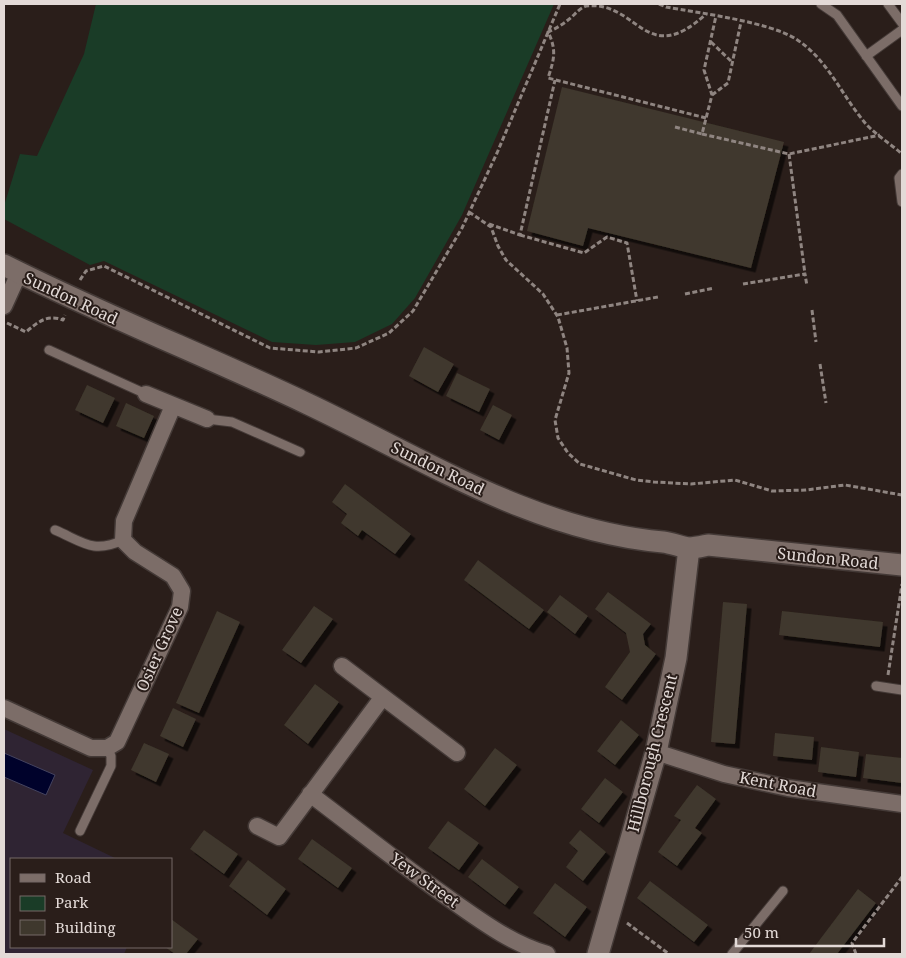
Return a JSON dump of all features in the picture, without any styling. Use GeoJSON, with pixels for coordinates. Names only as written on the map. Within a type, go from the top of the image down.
{"type":"FeatureCollection","features":[{"type":"Feature","properties":{"kind":"street"},"geometry":{"type":"LineString","coordinates":[[4,306],[11,269]]}},
{"type":"Feature","properties":{"kind":"street","name":"Sundon Road"},"geometry":{"type":"LineString","coordinates":[[11,269],[72,300],[308,404],[443,471],[527,508],[593,531],[639,540],[672,543],[690,548],[708,545],[902,565]]}},
{"type":"Feature","properties":{"kind":"street"},"geometry":{"type":"LineString","coordinates":[[146,394],[207,419]]}},
{"type":"Feature","properties":{"kind":"street"},"geometry":{"type":"LineString","coordinates":[[123,540],[124,521],[173,406]]}},
{"type":"Feature","properties":{"kind":"street","name":"Osier Grove"},"geometry":{"type":"LineString","coordinates":[[107,748],[117,742],[180,606],[182,591],[173,576],[135,552],[123,540]]}},
{"type":"Feature","properties":{"kind":"street","name":"Hillborough Crescent"},"geometry":{"type":"LineString","coordinates":[[598,954],[656,752],[676,658],[690,548]]}},
{"type":"Feature","properties":{"kind":"street"},"geometry":{"type":"LineString","coordinates":[[342,666],[457,753]]}},
{"type":"Feature","properties":{"kind":"street"},"geometry":{"type":"LineString","coordinates":[[256,826],[279,837],[382,698]]}},
{"type":"Feature","properties":{"kind":"street"},"geometry":{"type":"LineString","coordinates":[[4,708],[91,748],[107,748]]}},
{"type":"Feature","properties":{"kind":"street","name":"Kent Road"},"geometry":{"type":"LineString","coordinates":[[656,752],[724,774],[788,788],[902,804]]}},
{"type":"Feature","properties":{"kind":"street","name":"Yew Street"},"geometry":{"type":"LineString","coordinates":[[310,794],[429,885],[505,937],[522,947],[547,954]]}},
{"type":"Feature","properties":{"kind":"lane"},"geometry":{"type":"LineString","coordinates":[[821,4],[836,15],[902,106]]}},
{"type":"Feature","properties":{"kind":"lane"},"geometry":{"type":"LineString","coordinates":[[888,4],[902,23]]}},
{"type":"Feature","properties":{"kind":"lane"},"geometry":{"type":"LineString","coordinates":[[866,56],[902,30]]}},
{"type":"Feature","properties":{"kind":"lane"},"geometry":{"type":"LineString","coordinates":[[902,174],[899,178],[902,202]]}},
{"type":"Feature","properties":{"kind":"lane"},"geometry":{"type":"LineString","coordinates":[[49,350],[146,394]]}},
{"type":"Feature","properties":{"kind":"lane"},"geometry":{"type":"LineString","coordinates":[[207,419],[232,422],[300,452]]}},
{"type":"Feature","properties":{"kind":"lane"},"geometry":{"type":"LineString","coordinates":[[55,530],[96,548],[107,547],[123,540]]}},
{"type":"Feature","properties":{"kind":"lane"},"geometry":{"type":"LineString","coordinates":[[876,686],[902,690]]}},
{"type":"Feature","properties":{"kind":"lane"},"geometry":{"type":"LineString","coordinates":[[80,831],[111,766],[111,756],[107,748]]}},
{"type":"Feature","properties":{"kind":"lane"},"geometry":{"type":"LineString","coordinates":[[732,954],[782,890]]}},
{"type":"Feature","properties":{"kind":"path"},"geometry":{"type":"LineString","coordinates":[[80,280],[86,271],[104,266],[270,348],[319,352],[356,348],[389,333],[414,311],[469,212],[497,153],[560,4]]}},
{"type":"Feature","properties":{"kind":"path"},"geometry":{"type":"LineString","coordinates":[[548,32],[586,6],[600,4],[613,6],[653,33],[666,34],[691,28],[706,14]]}},
{"type":"Feature","properties":{"kind":"path"},"geometry":{"type":"LineString","coordinates":[[659,4],[785,33],[798,40],[823,63],[862,121],[902,154]]}},
{"type":"Feature","properties":{"kind":"path"},"geometry":{"type":"LineString","coordinates":[[702,134],[712,95],[704,70],[716,16]]}},
{"type":"Feature","properties":{"kind":"path"},"geometry":{"type":"LineString","coordinates":[[712,95],[728,84],[741,22]]}},
{"type":"Feature","properties":{"kind":"path"},"geometry":{"type":"LineString","coordinates":[[548,32],[554,43],[556,55],[548,78],[706,118]]}},
{"type":"Feature","properties":{"kind":"path"},"geometry":{"type":"LineString","coordinates":[[711,42],[733,62]]}},
{"type":"Feature","properties":{"kind":"path"},"geometry":{"type":"LineString","coordinates":[[520,235],[555,80]]}},
{"type":"Feature","properties":{"kind":"path"},"geometry":{"type":"LineString","coordinates":[[674,127],[789,154],[880,135]]}},
{"type":"Feature","properties":{"kind":"path"},"geometry":{"type":"LineString","coordinates":[[789,154],[807,286]]}},
{"type":"Feature","properties":{"kind":"path"},"geometry":{"type":"LineString","coordinates":[[469,212],[491,227],[506,260],[543,294],[557,315],[567,348],[569,373],[555,420],[558,438],[568,453],[580,464],[636,480],[654,482],[691,484],[735,480],[772,491],[806,490],[845,485],[902,495]]}},
{"type":"Feature","properties":{"kind":"path"},"geometry":{"type":"LineString","coordinates":[[485,222],[520,235],[584,253],[607,237],[627,243],[637,300]]}},
{"type":"Feature","properties":{"kind":"path"},"geometry":{"type":"LineString","coordinates":[[743,284],[805,274]]}},
{"type":"Feature","properties":{"kind":"path"},"geometry":{"type":"LineString","coordinates":[[685,294],[714,288]]}},
{"type":"Feature","properties":{"kind":"path"},"geometry":{"type":"LineString","coordinates":[[557,315],[658,297]]}},
{"type":"Feature","properties":{"kind":"path"},"geometry":{"type":"LineString","coordinates":[[812,310],[816,342]]}},
{"type":"Feature","properties":{"kind":"path"},"geometry":{"type":"LineString","coordinates":[[4,322],[26,332],[40,321],[53,316],[63,320]]}},
{"type":"Feature","properties":{"kind":"path"},"geometry":{"type":"LineString","coordinates":[[820,364],[826,403]]}},
{"type":"Feature","properties":{"kind":"path"},"geometry":{"type":"LineString","coordinates":[[886,688],[902,581]]}},
{"type":"Feature","properties":{"kind":"path"},"geometry":{"type":"LineString","coordinates":[[856,954],[852,943],[902,877]]}},
{"type":"Feature","properties":{"kind":"path"},"geometry":{"type":"LineString","coordinates":[[610,911],[669,954]]}},
{"type":"Feature","properties":{"kind":"shaded area"},"geometry":{"type":"Polygon","coordinates":[[[4,729],[93,770],[63,833],[115,858],[10,858],[10,948],[127,948],[124,954],[4,954],[4,729]]]}},
{"type":"Feature","properties":{"kind":"green space"},"geometry":{"type":"Polygon","coordinates":[[[96,4],[554,4],[462,215],[415,298],[392,324],[355,342],[316,345],[272,342],[104,261],[90,265],[4,219],[4,206],[20,154],[37,156],[84,54],[96,4]]]}},
{"type":"Feature","properties":{"kind":"water"},"geometry":{"type":"Polygon","coordinates":[[[4,753],[55,775],[46,795],[4,777],[4,753]]]}},
{"type":"Feature","properties":{"kind":"building"},"geometry":{"type":"Polygon","coordinates":[[[562,87],[784,142],[751,268],[588,228],[583,246],[527,231],[562,87]]]}},
{"type":"Feature","properties":{"kind":"building"},"geometry":{"type":"Polygon","coordinates":[[[424,347],[454,364],[438,392],[409,376],[424,347]]]}},
{"type":"Feature","properties":{"kind":"building"},"geometry":{"type":"Polygon","coordinates":[[[457,373],[490,389],[479,412],[446,396],[457,373]]]}},
{"type":"Feature","properties":{"kind":"building"},"geometry":{"type":"Polygon","coordinates":[[[87,385],[115,398],[103,423],[75,410],[87,385]]]}},
{"type":"Feature","properties":{"kind":"building"},"geometry":{"type":"Polygon","coordinates":[[[126,403],[154,416],[144,438],[116,426],[126,403]]]}},
{"type":"Feature","properties":{"kind":"building"},"geometry":{"type":"Polygon","coordinates":[[[493,405],[512,415],[499,440],[480,430],[493,405]]]}},
{"type":"Feature","properties":{"kind":"building"},"geometry":{"type":"Polygon","coordinates":[[[345,484],[411,534],[395,554],[362,530],[358,536],[341,523],[347,514],[332,502],[345,484]]]}},
{"type":"Feature","properties":{"kind":"building"},"geometry":{"type":"Polygon","coordinates":[[[478,560],[544,610],[529,629],[464,580],[478,560]]]}},
{"type":"Feature","properties":{"kind":"building"},"geometry":{"type":"Polygon","coordinates":[[[608,592],[651,624],[643,634],[645,645],[656,654],[622,700],[605,687],[630,652],[626,633],[595,609],[608,592]]]}},
{"type":"Feature","properties":{"kind":"building"},"geometry":{"type":"Polygon","coordinates":[[[560,595],[588,616],[575,634],[547,612],[560,595]]]}},
{"type":"Feature","properties":{"kind":"building"},"geometry":{"type":"Polygon","coordinates":[[[723,602],[747,604],[735,744],[711,742],[723,602]]]}},
{"type":"Feature","properties":{"kind":"building"},"geometry":{"type":"Polygon","coordinates":[[[314,606],[333,619],[301,663],[282,650],[314,606]]]}},
{"type":"Feature","properties":{"kind":"building"},"geometry":{"type":"Polygon","coordinates":[[[217,611],[240,622],[199,713],[176,703],[217,611]]]}},
{"type":"Feature","properties":{"kind":"building"},"geometry":{"type":"Polygon","coordinates":[[[782,611],[883,622],[880,647],[779,635],[782,611]]]}},
{"type":"Feature","properties":{"kind":"building"},"geometry":{"type":"Polygon","coordinates":[[[315,684],[339,702],[308,744],[284,725],[315,684]]]}},
{"type":"Feature","properties":{"kind":"building"},"geometry":{"type":"Polygon","coordinates":[[[173,708],[196,719],[183,747],[160,736],[173,708]]]}},
{"type":"Feature","properties":{"kind":"building"},"geometry":{"type":"Polygon","coordinates":[[[621,720],[639,735],[615,765],[597,751],[621,720]]]}},
{"type":"Feature","properties":{"kind":"building"},"geometry":{"type":"Polygon","coordinates":[[[775,733],[814,737],[812,760],[773,756],[775,733]]]}},
{"type":"Feature","properties":{"kind":"building"},"geometry":{"type":"Polygon","coordinates":[[[144,743],[169,754],[156,782],[131,770],[144,743]]]}},
{"type":"Feature","properties":{"kind":"building"},"geometry":{"type":"Polygon","coordinates":[[[821,747],[859,752],[856,777],[818,772],[821,747]]]}},
{"type":"Feature","properties":{"kind":"building"},"geometry":{"type":"Polygon","coordinates":[[[495,748],[517,765],[485,806],[464,789],[495,748]]]}},
{"type":"Feature","properties":{"kind":"building"},"geometry":{"type":"Polygon","coordinates":[[[866,754],[902,758],[902,783],[863,778],[866,754]]]}},
{"type":"Feature","properties":{"kind":"building"},"geometry":{"type":"Polygon","coordinates":[[[605,778],[623,792],[599,823],[581,809],[605,778]]]}},
{"type":"Feature","properties":{"kind":"building"},"geometry":{"type":"Polygon","coordinates":[[[697,785],[716,799],[695,828],[702,833],[677,866],[658,852],[681,820],[674,816],[697,785]]]}},
{"type":"Feature","properties":{"kind":"building"},"geometry":{"type":"Polygon","coordinates":[[[448,821],[479,843],[459,870],[428,848],[448,821]]]}},
{"type":"Feature","properties":{"kind":"building"},"geometry":{"type":"Polygon","coordinates":[[[204,830],[238,854],[224,874],[190,849],[204,830]]]}},
{"type":"Feature","properties":{"kind":"building"},"geometry":{"type":"Polygon","coordinates":[[[580,830],[606,852],[583,881],[566,867],[578,851],[569,843],[580,830]]]}},
{"type":"Feature","properties":{"kind":"building"},"geometry":{"type":"Polygon","coordinates":[[[312,839],[352,868],[338,888],[298,859],[312,839]]]}},
{"type":"Feature","properties":{"kind":"building"},"geometry":{"type":"Polygon","coordinates":[[[482,859],[519,887],[505,905],[468,877],[482,859]]]}},
{"type":"Feature","properties":{"kind":"building"},"geometry":{"type":"Polygon","coordinates":[[[248,860],[286,889],[267,915],[229,886],[248,860]]]}},
{"type":"Feature","properties":{"kind":"building"},"geometry":{"type":"Polygon","coordinates":[[[650,881],[708,925],[694,942],[637,898],[650,881]]]}},
{"type":"Feature","properties":{"kind":"building"},"geometry":{"type":"Polygon","coordinates":[[[555,883],[587,907],[565,937],[533,913],[555,883]]]}},
{"type":"Feature","properties":{"kind":"building"},"geometry":{"type":"Polygon","coordinates":[[[858,889],[876,903],[837,954],[809,954],[858,889]]]}},
{"type":"Feature","properties":{"kind":"building"},"geometry":{"type":"Polygon","coordinates":[[[172,920],[198,939],[186,954],[175,954],[166,948],[172,948],[172,920]]]}}]}
